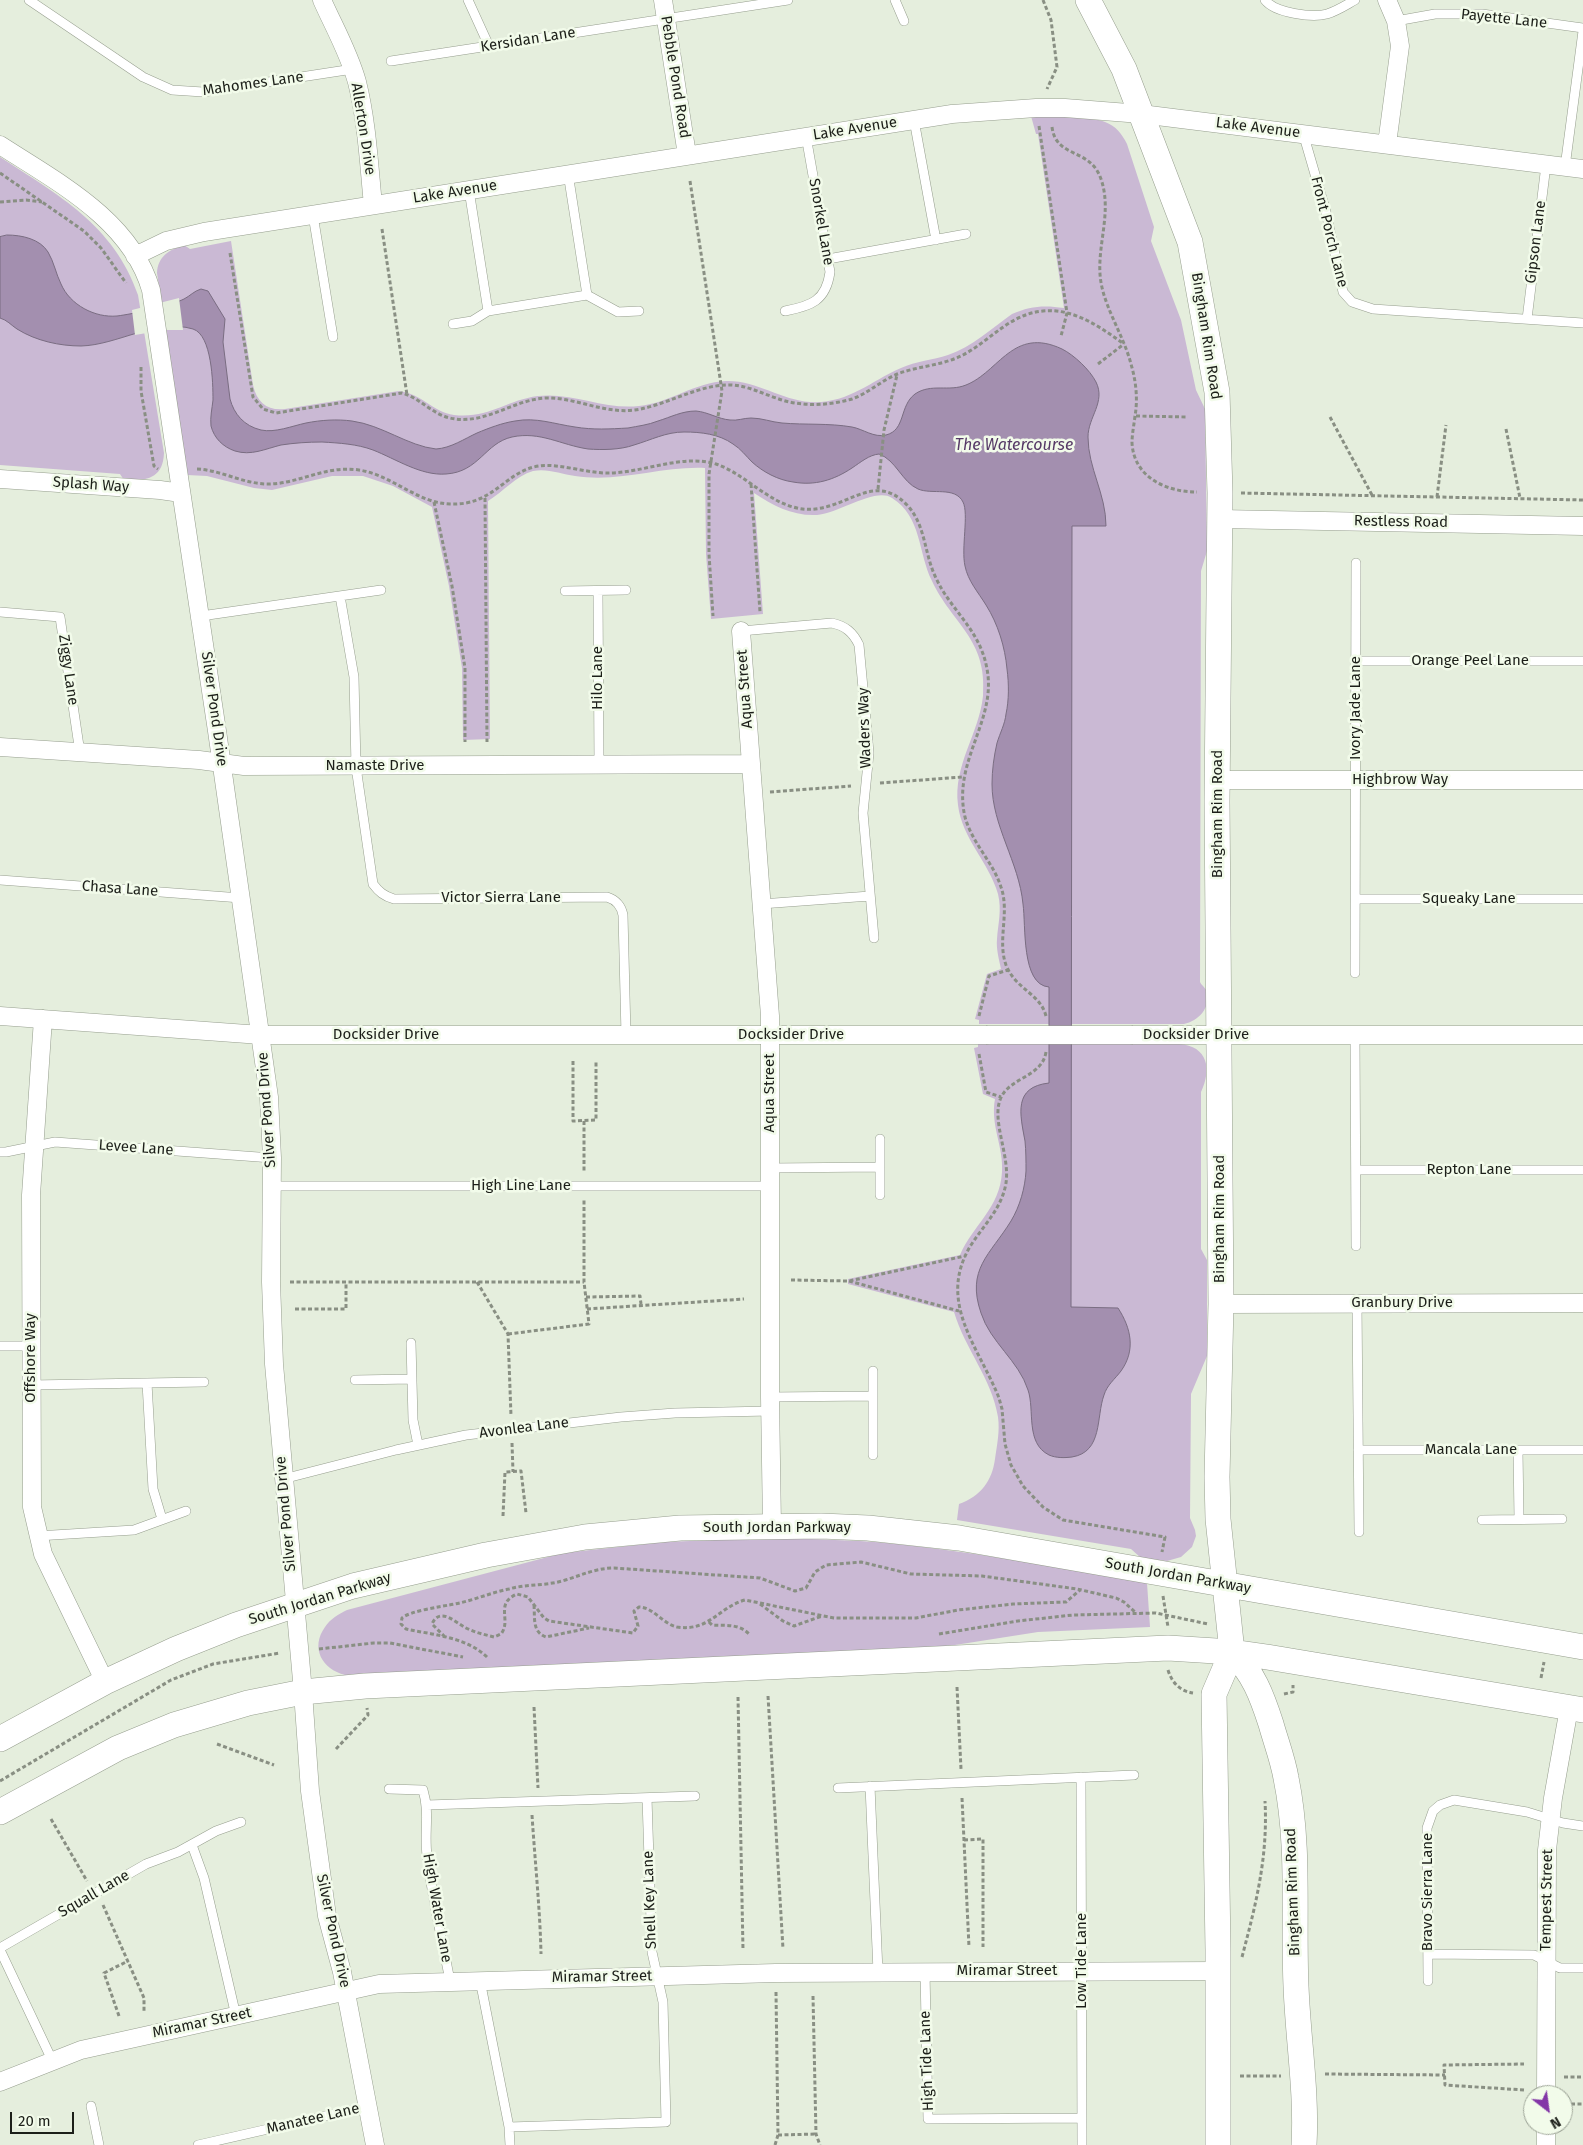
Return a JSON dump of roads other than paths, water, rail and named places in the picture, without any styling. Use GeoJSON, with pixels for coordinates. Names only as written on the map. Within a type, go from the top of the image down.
{"type":"FeatureCollection","features":[{"type":"Feature","properties":{"kind":"street","name":"Allerton Drive"},"geometry":{"type":"LineString","coordinates":[[322,0],[353,69],[362,109],[373,205]]}},
{"type":"Feature","properties":{"kind":"street","name":"Pebble Pond Road"},"geometry":{"type":"LineString","coordinates":[[663,0],[687,155]]}},
{"type":"Feature","properties":{"kind":"street","name":"Bingham Rim Road"},"geometry":{"type":"LineString","coordinates":[[1088,0],[1124,69],[1190,242],[1217,392],[1220,519],[1218,780],[1221,1304],[1216,1478],[1218,1519],[1232,1652],[1250,1672],[1261,1694],[1281,1754],[1289,1795],[1296,1910],[1297,2016],[1305,2095],[1304,2145]]}},
{"type":"Feature","properties":{"kind":"street"},"geometry":{"type":"LineString","coordinates":[[1387,0],[1396,21],[1400,46],[1387,144]]}},
{"type":"Feature","properties":{"kind":"street","name":"Lake Avenue"},"geometry":{"type":"LineString","coordinates":[[135,256],[150,247],[182,236],[806,136],[993,110],[1044,113],[1142,114],[1583,169]]}},
{"type":"Feature","properties":{"kind":"street","name":"Silver Pond Drive"},"geometry":{"type":"LineString","coordinates":[[0,144],[85,202],[117,232],[145,272],[151,290],[201,616],[269,1097],[272,1158],[271,1282],[274,1364],[310,1791],[327,1916],[346,1991],[375,2145]]}},
{"type":"Feature","properties":{"kind":"street","name":"Splash Way"},"geometry":{"type":"LineString","coordinates":[[0,478],[181,493]]}},
{"type":"Feature","properties":{"kind":"street","name":"Restless Road"},"geometry":{"type":"LineString","coordinates":[[1220,519],[1583,526]]}},
{"type":"Feature","properties":{"kind":"street","name":"Aqua Street"},"geometry":{"type":"LineString","coordinates":[[741,631],[770,1035],[770,1404],[772,1526]]}},
{"type":"Feature","properties":{"kind":"street","name":"Namaste Drive"},"geometry":{"type":"LineString","coordinates":[[0,747],[199,760],[244,766],[751,764]]}},
{"type":"Feature","properties":{"kind":"street","name":"Highbrow Way"},"geometry":{"type":"LineString","coordinates":[[1218,780],[1583,780]]}},
{"type":"Feature","properties":{"kind":"street","name":"Docksider Drive"},"geometry":{"type":"LineString","coordinates":[[0,1016],[261,1035],[770,1035],[982,1043],[1133,1035],[1583,1035]]}},
{"type":"Feature","properties":{"kind":"street","name":"Offshore Way"},"geometry":{"type":"LineString","coordinates":[[43,1019],[31,1195],[31,1490],[37,1536],[51,1571],[106,1682]]}},
{"type":"Feature","properties":{"kind":"street","name":"Granbury Drive"},"geometry":{"type":"LineString","coordinates":[[1221,1304],[1583,1303]]}},
{"type":"Feature","properties":{"kind":"street","name":"South Jordan Parkway"},"geometry":{"type":"LineString","coordinates":[[0,1739],[106,1682],[211,1634],[353,1586],[538,1545],[632,1531],[680,1528],[772,1526],[868,1528],[958,1538],[1583,1647]]}},
{"type":"Feature","properties":{"kind":"street"},"geometry":{"type":"LineString","coordinates":[[0,1812],[93,1761],[145,1736],[243,1704],[303,1692],[365,1686],[1146,1647],[1232,1652],[1434,1683],[1576,1709]]}},
{"type":"Feature","properties":{"kind":"street"},"geometry":{"type":"LineString","coordinates":[[1218,2145],[1230,1968],[1214,1694],[1232,1652]]}},
{"type":"Feature","properties":{"kind":"street","name":"Tempest Street"},"geometry":{"type":"LineString","coordinates":[[1546,2085],[1546,1884],[1550,1818],[1576,1709]]}},
{"type":"Feature","properties":{"kind":"street","name":"Miramar Street"},"geometry":{"type":"LineString","coordinates":[[0,2082],[52,2060],[87,2048],[379,1984],[656,1976],[1230,1968]]}},
{"type":"Feature","properties":{"kind":"lane","name":"Mahomes Lane"},"geometry":{"type":"LineString","coordinates":[[29,0],[143,77],[172,90],[203,92],[353,69]]}},
{"type":"Feature","properties":{"kind":"lane"},"geometry":{"type":"LineString","coordinates":[[468,0],[489,46]]}},
{"type":"Feature","properties":{"kind":"lane","name":"Kersidan Lane"},"geometry":{"type":"LineString","coordinates":[[391,61],[788,0]]}},
{"type":"Feature","properties":{"kind":"lane"},"geometry":{"type":"LineString","coordinates":[[895,0],[904,21]]}},
{"type":"Feature","properties":{"kind":"lane"},"geometry":{"type":"LineString","coordinates":[[1265,0],[1275,9],[1318,16],[1330,13],[1355,0]]}},
{"type":"Feature","properties":{"kind":"lane","name":"Payette Lane"},"geometry":{"type":"LineString","coordinates":[[1396,21],[1436,14],[1482,14],[1583,30]]}},
{"type":"Feature","properties":{"kind":"lane"},"geometry":{"type":"LineString","coordinates":[[1565,167],[1583,30]]}},
{"type":"Feature","properties":{"kind":"lane"},"geometry":{"type":"LineString","coordinates":[[914,120],[936,240]]}},
{"type":"Feature","properties":{"kind":"lane","name":"Front Porch Lane"},"geometry":{"type":"LineString","coordinates":[[1302,133],[1324,204],[1341,285],[1346,298],[1358,306],[1373,309],[1527,319]]}},
{"type":"Feature","properties":{"kind":"lane","name":"Snorkel Lane"},"geometry":{"type":"LineString","coordinates":[[785,311],[805,307],[821,297],[829,281],[828,259],[806,136]]}},
{"type":"Feature","properties":{"kind":"lane","name":"Gipson Lane"},"geometry":{"type":"LineString","coordinates":[[1527,319],[1546,165]]}},
{"type":"Feature","properties":{"kind":"lane"},"geometry":{"type":"LineString","coordinates":[[568,173],[587,296]]}},
{"type":"Feature","properties":{"kind":"lane"},"geometry":{"type":"LineString","coordinates":[[469,190],[488,311]]}},
{"type":"Feature","properties":{"kind":"lane"},"geometry":{"type":"LineString","coordinates":[[313,215],[333,337]]}},
{"type":"Feature","properties":{"kind":"lane"},"geometry":{"type":"LineString","coordinates":[[828,259],[966,234]]}},
{"type":"Feature","properties":{"kind":"lane"},"geometry":{"type":"LineString","coordinates":[[452,324],[476,319],[488,311],[587,296],[618,312],[639,312]]}},
{"type":"Feature","properties":{"kind":"lane"},"geometry":{"type":"LineString","coordinates":[[1527,319],[1583,322]]}},
{"type":"Feature","properties":{"kind":"lane","name":"Ivory Jade Lane"},"geometry":{"type":"LineString","coordinates":[[1355,973],[1356,563]]}},
{"type":"Feature","properties":{"kind":"lane"},"geometry":{"type":"LineString","coordinates":[[201,616],[381,590]]}},
{"type":"Feature","properties":{"kind":"lane"},"geometry":{"type":"LineString","coordinates":[[565,591],[626,590]]}},
{"type":"Feature","properties":{"kind":"lane","name":"Hilo Lane"},"geometry":{"type":"LineString","coordinates":[[598,591],[599,766]]}},
{"type":"Feature","properties":{"kind":"lane","name":"Victor Sierra Lane"},"geometry":{"type":"LineString","coordinates":[[340,596],[354,677],[356,766],[372,884],[378,891],[394,899],[607,897],[618,903],[622,908],[623,915],[626,1035]]}},
{"type":"Feature","properties":{"kind":"lane","name":"Ziggy Lane"},"geometry":{"type":"LineString","coordinates":[[0,612],[60,616],[80,753]]}},
{"type":"Feature","properties":{"kind":"lane","name":"Waders Way"},"geometry":{"type":"LineString","coordinates":[[741,631],[832,624],[846,628],[856,638],[860,652],[868,742],[868,764],[863,813],[874,938]]}},
{"type":"Feature","properties":{"kind":"lane","name":"Orange Peel Lane"},"geometry":{"type":"LineString","coordinates":[[1356,661],[1583,661]]}},
{"type":"Feature","properties":{"kind":"lane","name":"Chasa Lane"},"geometry":{"type":"LineString","coordinates":[[0,880],[241,898]]}},
{"type":"Feature","properties":{"kind":"lane"},"geometry":{"type":"LineString","coordinates":[[761,904],[870,896]]}},
{"type":"Feature","properties":{"kind":"lane","name":"Squeaky Lane"},"geometry":{"type":"LineString","coordinates":[[1356,898],[1583,899]]}},
{"type":"Feature","properties":{"kind":"lane"},"geometry":{"type":"LineString","coordinates":[[1355,1035],[1356,1246]]}},
{"type":"Feature","properties":{"kind":"lane"},"geometry":{"type":"LineString","coordinates":[[880,1139],[880,1195]]}},
{"type":"Feature","properties":{"kind":"lane","name":"Levee Lane"},"geometry":{"type":"LineString","coordinates":[[0,1152],[55,1142],[272,1158]]}},
{"type":"Feature","properties":{"kind":"lane"},"geometry":{"type":"LineString","coordinates":[[770,1168],[880,1167]]}},
{"type":"Feature","properties":{"kind":"lane","name":"Repton Lane"},"geometry":{"type":"LineString","coordinates":[[1356,1170],[1583,1170]]}},
{"type":"Feature","properties":{"kind":"lane","name":"High Line Lane"},"geometry":{"type":"LineString","coordinates":[[272,1186],[770,1186]]}},
{"type":"Feature","properties":{"kind":"lane"},"geometry":{"type":"LineString","coordinates":[[1357,1303],[1358,1532]]}},
{"type":"Feature","properties":{"kind":"lane"},"geometry":{"type":"LineString","coordinates":[[412,1343],[413,1420],[418,1445]]}},
{"type":"Feature","properties":{"kind":"lane"},"geometry":{"type":"LineString","coordinates":[[0,1346],[31,1346]]}},
{"type":"Feature","properties":{"kind":"lane"},"geometry":{"type":"LineString","coordinates":[[873,1371],[873,1455]]}},
{"type":"Feature","properties":{"kind":"lane"},"geometry":{"type":"LineString","coordinates":[[355,1380],[412,1379]]}},
{"type":"Feature","properties":{"kind":"lane"},"geometry":{"type":"LineString","coordinates":[[31,1385],[204,1382]]}},
{"type":"Feature","properties":{"kind":"lane"},"geometry":{"type":"LineString","coordinates":[[147,1383],[153,1489],[162,1519]]}},
{"type":"Feature","properties":{"kind":"lane","name":"Avonlea Lane"},"geometry":{"type":"LineString","coordinates":[[283,1479],[466,1435],[674,1413],[873,1396]]}},
{"type":"Feature","properties":{"kind":"lane","name":"Mancala Lane"},"geometry":{"type":"LineString","coordinates":[[1358,1450],[1583,1450]]}},
{"type":"Feature","properties":{"kind":"lane"},"geometry":{"type":"LineString","coordinates":[[1518,1450],[1519,1519]]}},
{"type":"Feature","properties":{"kind":"lane"},"geometry":{"type":"LineString","coordinates":[[37,1536],[128,1531],[186,1511]]}},
{"type":"Feature","properties":{"kind":"lane"},"geometry":{"type":"LineString","coordinates":[[1482,1520],[1562,1519]]}},
{"type":"Feature","properties":{"kind":"lane"},"geometry":{"type":"LineString","coordinates":[[838,1788],[1134,1775]]}},
{"type":"Feature","properties":{"kind":"lane","name":"Low Tide Lane"},"geometry":{"type":"LineString","coordinates":[[1081,1777],[1082,2145]]}},
{"type":"Feature","properties":{"kind":"lane"},"geometry":{"type":"LineString","coordinates":[[870,1786],[878,1972]]}},
{"type":"Feature","properties":{"kind":"lane"},"geometry":{"type":"LineString","coordinates":[[389,1789],[423,1790],[427,1805],[695,1796]]}},
{"type":"Feature","properties":{"kind":"lane","name":"Shell Key Lane"},"geometry":{"type":"LineString","coordinates":[[509,2127],[666,2122],[663,2002],[652,1952],[647,1798]]}},
{"type":"Feature","properties":{"kind":"lane","name":"Bravo Sierra Lane"},"geometry":{"type":"LineString","coordinates":[[1428,1981],[1427,1828],[1433,1811],[1440,1804],[1454,1800],[1527,1812],[1583,1826]]}},
{"type":"Feature","properties":{"kind":"lane","name":"High Water Lane"},"geometry":{"type":"LineString","coordinates":[[427,1805],[427,1852],[450,1981]]}},
{"type":"Feature","properties":{"kind":"lane","name":"Squall Lane"},"geometry":{"type":"LineString","coordinates":[[0,1949],[146,1864],[192,1845],[216,1831],[241,1822]]}},
{"type":"Feature","properties":{"kind":"lane"},"geometry":{"type":"LineString","coordinates":[[192,1845],[204,1878],[236,2016]]}},
{"type":"Feature","properties":{"kind":"lane"},"geometry":{"type":"LineString","coordinates":[[0,1949],[52,2060]]}},
{"type":"Feature","properties":{"kind":"lane"},"geometry":{"type":"LineString","coordinates":[[1428,1954],[1534,1955],[1560,1968],[1583,1968]]}},
{"type":"Feature","properties":{"kind":"lane","name":"High Tide Lane"},"geometry":{"type":"LineString","coordinates":[[924,1972],[928,2119],[1082,2118]]}},
{"type":"Feature","properties":{"kind":"lane"},"geometry":{"type":"LineString","coordinates":[[480,1980],[509,2127],[510,2145]]}},
{"type":"Feature","properties":{"kind":"lane"},"geometry":{"type":"LineString","coordinates":[[91,2106],[99,2145]]}},
{"type":"Feature","properties":{"kind":"lane","name":"Manatee Lane"},"geometry":{"type":"LineString","coordinates":[[198,2145],[369,2106]]}},
{"type":"Feature","properties":{"kind":"water","name":"The Watercourse"},"geometry":{"type":"Polygon","coordinates":[[[7,235],[24,237],[35,241],[45,248],[52,260],[61,284],[70,298],[84,309],[100,315],[117,316],[142,312],[178,302],[201,289],[208,291],[225,319],[223,342],[232,404],[241,419],[250,426],[266,431],[317,421],[352,421],[374,427],[415,444],[436,449],[452,445],[477,433],[515,421],[538,420],[588,429],[628,428],[650,424],[681,413],[696,411],[730,420],[755,418],[782,423],[843,426],[882,436],[897,428],[910,399],[915,394],[927,389],[953,388],[966,385],[978,379],[1008,354],[1019,347],[1031,343],[1045,343],[1062,349],[1086,368],[1099,389],[1098,403],[1088,437],[1091,459],[1103,503],[1106,526],[1072,526],[1071,1307],[1118,1308],[1126,1323],[1130,1339],[1129,1355],[1126,1363],[1105,1391],[1097,1432],[1089,1448],[1082,1454],[1066,1458],[1052,1456],[1041,1450],[1032,1426],[1030,1398],[1024,1380],[985,1323],[977,1298],[976,1285],[982,1263],[1011,1221],[1023,1190],[1026,1160],[1021,1112],[1024,1096],[1029,1090],[1049,1083],[1049,987],[1040,984],[1029,965],[1021,889],[996,815],[993,799],[993,763],[997,743],[1005,721],[1008,675],[1005,652],[997,628],[966,571],[964,559],[965,507],[959,497],[949,492],[924,491],[912,486],[890,461],[879,454],[868,457],[831,479],[809,483],[787,481],[761,469],[728,441],[710,434],[697,432],[671,433],[617,449],[588,449],[541,437],[512,437],[495,445],[466,468],[446,474],[418,470],[373,450],[341,443],[301,443],[281,445],[247,453],[235,451],[220,442],[212,430],[213,392],[210,360],[204,340],[193,329],[165,327],[151,329],[95,345],[73,346],[32,337],[0,318],[0,237],[7,235]]]}}]}
